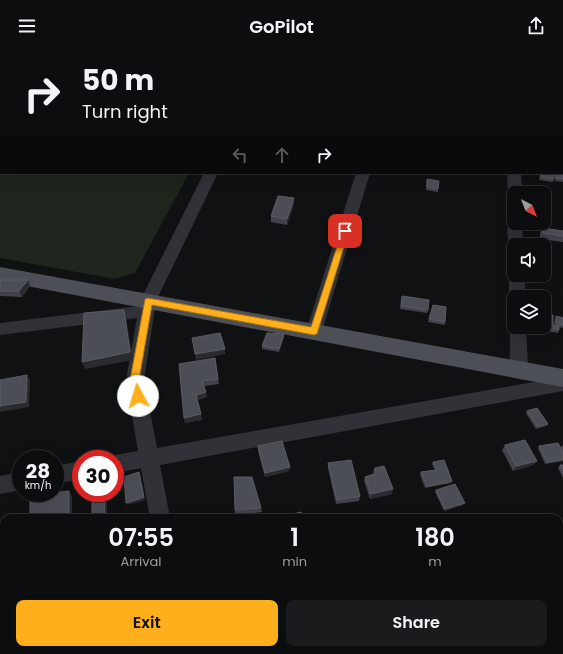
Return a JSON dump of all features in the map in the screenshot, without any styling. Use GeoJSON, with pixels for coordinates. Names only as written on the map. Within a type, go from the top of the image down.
{"type":"FeatureCollection","features":[{"type":"Feature","properties":{"kind":"main road"},"geometry":{"type":"LineString","coordinates":[[0,274],[148,306],[314,331],[519,368],[563,378]]}},
{"type":"Feature","properties":{"kind":"street"},"geometry":{"type":"LineString","coordinates":[[159,514],[135,380],[148,306],[211,174]]}},
{"type":"Feature","properties":{"kind":"street"},"geometry":{"type":"LineString","coordinates":[[314,331],[363,174]]}},
{"type":"Feature","properties":{"kind":"street"},"geometry":{"type":"LineString","coordinates":[[514,174],[515,186]]}},
{"type":"Feature","properties":{"kind":"street"},"geometry":{"type":"LineString","coordinates":[[0,329],[148,306]]}},
{"type":"Feature","properties":{"kind":"street"},"geometry":{"type":"LineString","coordinates":[[518,334],[519,368]]}},
{"type":"Feature","properties":{"kind":"street"},"geometry":{"type":"LineString","coordinates":[[124,462],[563,384]]}},
{"type":"Feature","properties":{"kind":"street"},"geometry":{"type":"LineString","coordinates":[[0,485],[12,483]]}},
{"type":"Feature","properties":{"kind":"shaded area"},"geometry":{"type":"Polygon","coordinates":[[[0,174],[188,174],[135,273],[115,279],[0,258],[0,174]]]}},
{"type":"Feature","properties":{"kind":"building"},"geometry":{"type":"Polygon","coordinates":[[[541,174],[554,174],[554,179],[541,177],[541,174]]]}},
{"type":"Feature","properties":{"kind":"building"},"geometry":{"type":"Polygon","coordinates":[[[556,174],[563,174],[563,179],[556,178],[556,174]]]}},
{"type":"Feature","properties":{"kind":"building"},"geometry":{"type":"Polygon","coordinates":[[[427,179],[439,181],[438,189],[427,187],[427,179]]]}},
{"type":"Feature","properties":{"kind":"building"},"geometry":{"type":"Polygon","coordinates":[[[278,196],[294,198],[287,219],[271,216],[278,196]]]}},
{"type":"Feature","properties":{"kind":"building"},"geometry":{"type":"Polygon","coordinates":[[[542,230],[563,231],[563,236],[543,233],[542,230]]]}},
{"type":"Feature","properties":{"kind":"building"},"geometry":{"type":"Polygon","coordinates":[[[0,280],[28,280],[19,291],[0,291],[0,280]]]}},
{"type":"Feature","properties":{"kind":"building"},"geometry":{"type":"Polygon","coordinates":[[[402,296],[429,300],[428,310],[401,306],[402,296]]]}},
{"type":"Feature","properties":{"kind":"building"},"geometry":{"type":"Polygon","coordinates":[[[433,305],[446,307],[445,322],[429,319],[433,305]]]}},
{"type":"Feature","properties":{"kind":"building"},"geometry":{"type":"Polygon","coordinates":[[[124,310],[130,352],[82,362],[84,313],[124,310]]]}},
{"type":"Feature","properties":{"kind":"building"},"geometry":{"type":"Polygon","coordinates":[[[551,315],[553,315],[553,325],[559,326],[559,330],[551,328],[551,315]]]}},
{"type":"Feature","properties":{"kind":"building"},"geometry":{"type":"Polygon","coordinates":[[[556,316],[563,318],[563,325],[556,323],[556,316]]]}},
{"type":"Feature","properties":{"kind":"building"},"geometry":{"type":"Polygon","coordinates":[[[220,333],[225,349],[195,354],[192,338],[220,333]]]}},
{"type":"Feature","properties":{"kind":"building"},"geometry":{"type":"Polygon","coordinates":[[[267,333],[284,334],[279,349],[262,346],[267,333]]]}},
{"type":"Feature","properties":{"kind":"building"},"geometry":{"type":"Polygon","coordinates":[[[215,358],[218,379],[202,381],[206,392],[196,395],[201,414],[184,418],[179,364],[215,358]]]}},
{"type":"Feature","properties":{"kind":"building"},"geometry":{"type":"Polygon","coordinates":[[[27,375],[26,402],[0,406],[0,380],[27,375]]]}},
{"type":"Feature","properties":{"kind":"building"},"geometry":{"type":"Polygon","coordinates":[[[537,408],[548,424],[538,427],[527,411],[537,408]]]}},
{"type":"Feature","properties":{"kind":"building"},"geometry":{"type":"Polygon","coordinates":[[[525,440],[537,461],[516,466],[505,445],[525,440]]]}},
{"type":"Feature","properties":{"kind":"building"},"geometry":{"type":"Polygon","coordinates":[[[282,441],[290,467],[265,473],[258,446],[282,441]]]}},
{"type":"Feature","properties":{"kind":"building"},"geometry":{"type":"Polygon","coordinates":[[[558,443],[563,452],[563,459],[547,462],[539,446],[558,443]]]}},
{"type":"Feature","properties":{"kind":"building"},"geometry":{"type":"Polygon","coordinates":[[[351,460],[360,496],[337,500],[328,463],[351,460]]]}},
{"type":"Feature","properties":{"kind":"building"},"geometry":{"type":"Polygon","coordinates":[[[444,460],[452,481],[427,486],[421,472],[436,470],[433,462],[444,460]]]}},
{"type":"Feature","properties":{"kind":"building"},"geometry":{"type":"Polygon","coordinates":[[[384,466],[393,489],[371,494],[365,477],[374,474],[375,468],[384,466]]]}},
{"type":"Feature","properties":{"kind":"building"},"geometry":{"type":"Polygon","coordinates":[[[139,472],[144,497],[126,503],[124,477],[139,472]]]}},
{"type":"Feature","properties":{"kind":"building"},"geometry":{"type":"Polygon","coordinates":[[[234,477],[252,477],[261,508],[235,510],[234,477]]]}},
{"type":"Feature","properties":{"kind":"building"},"geometry":{"type":"Polygon","coordinates":[[[455,484],[465,503],[445,509],[436,490],[455,484]]]}},
{"type":"Feature","properties":{"kind":"building"},"geometry":{"type":"Polygon","coordinates":[[[69,491],[69,513],[30,514],[30,502],[64,502],[64,492],[69,491]]]}},
{"type":"Feature","properties":{"kind":"building"},"geometry":{"type":"Polygon","coordinates":[[[92,502],[104,502],[105,514],[92,514],[92,502]]]}},
{"type":"Feature","properties":{"kind":"route"},"geometry":{"type":"LineString","coordinates":[[138,396],[135,380],[148,301],[314,331],[345,231]]}}]}
